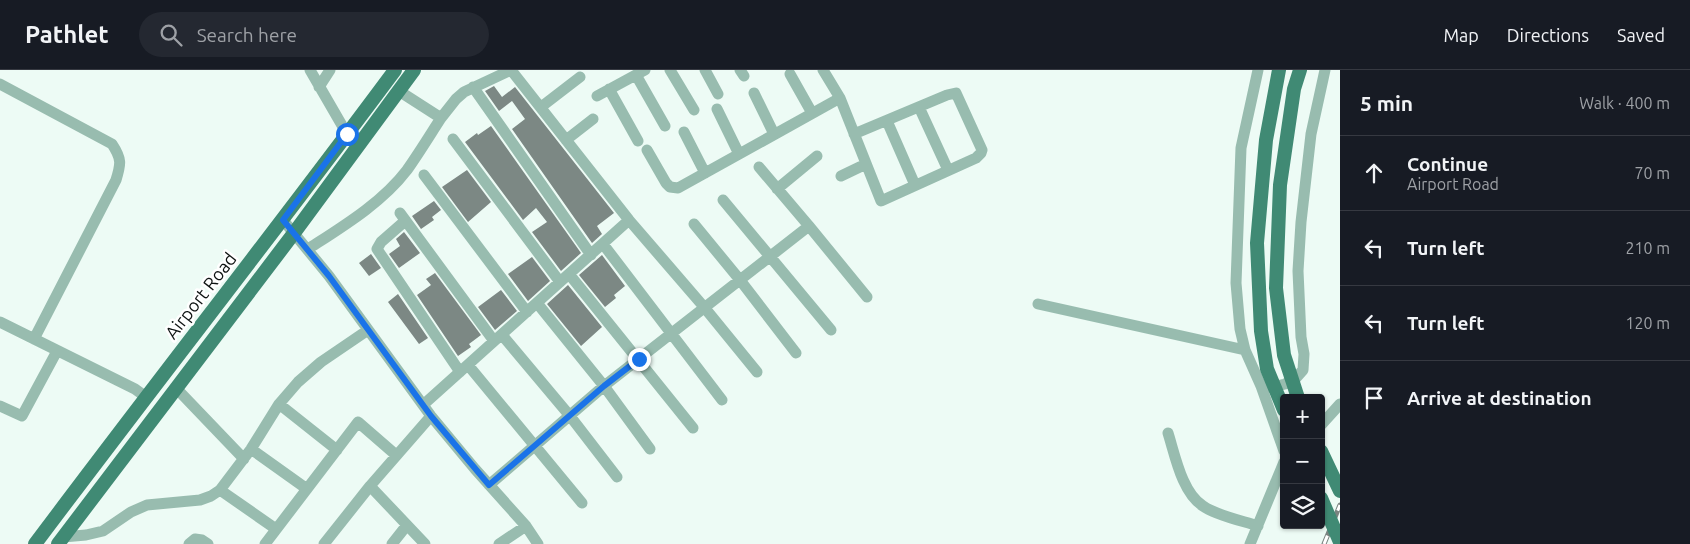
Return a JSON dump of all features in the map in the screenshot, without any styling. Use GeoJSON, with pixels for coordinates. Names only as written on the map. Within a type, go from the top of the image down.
{"type":"FeatureCollection","features":[{"type":"Feature","properties":{"kind":"main road","name":"Airport Road"},"geometry":{"type":"LineString","coordinates":[[35,544],[146,396],[283,220],[395,70]]}},
{"type":"Feature","properties":{"kind":"main road"},"geometry":{"type":"LineString","coordinates":[[61,540],[294,233],[414,70]]}},
{"type":"Feature","properties":{"kind":"main road"},"geometry":{"type":"LineString","coordinates":[[1279,70],[1266,140],[1258,243],[1261,331],[1267,369],[1280,400]]}},
{"type":"Feature","properties":{"kind":"main road"},"geometry":{"type":"LineString","coordinates":[[1297,394],[1284,355],[1276,288],[1280,185],[1294,89],[1300,70]]}},
{"type":"Feature","properties":{"kind":"main road"},"geometry":{"type":"LineString","coordinates":[[1325,459],[1340,491]]}},
{"type":"Feature","properties":{"kind":"main road"},"geometry":{"type":"LineString","coordinates":[[1325,507],[1340,542]]}},
{"type":"Feature","properties":{"kind":"street"},"geometry":{"type":"LineString","coordinates":[[310,70],[347,134],[359,145]]}},
{"type":"Feature","properties":{"kind":"street"},"geometry":{"type":"LineString","coordinates":[[319,87],[330,70]]}},
{"type":"Feature","properties":{"kind":"street"},"geometry":{"type":"LineString","coordinates":[[308,250],[352,220],[384,194],[406,171],[456,99],[473,87],[511,70],[629,220],[757,372]]}},
{"type":"Feature","properties":{"kind":"street"},"geometry":{"type":"LineString","coordinates":[[670,70],[694,110]]}},
{"type":"Feature","properties":{"kind":"street"},"geometry":{"type":"LineString","coordinates":[[705,70],[718,94]]}},
{"type":"Feature","properties":{"kind":"street"},"geometry":{"type":"LineString","coordinates":[[823,70],[840,98],[854,134],[881,201],[976,158],[982,153],[956,93],[854,134]]}},
{"type":"Feature","properties":{"kind":"street"},"geometry":{"type":"LineString","coordinates":[[1258,70],[1241,148],[1236,284],[1240,329],[1245,350],[1261,386],[1280,440]]}},
{"type":"Feature","properties":{"kind":"street"},"geometry":{"type":"LineString","coordinates":[[1261,386],[1273,387],[1285,384],[1295,379],[1303,370],[1304,354],[1301,337],[1298,271],[1301,222],[1311,134],[1325,70]]}},
{"type":"Feature","properties":{"kind":"street"},"geometry":{"type":"LineString","coordinates":[[597,96],[641,72],[665,126]]}},
{"type":"Feature","properties":{"kind":"street"},"geometry":{"type":"LineString","coordinates":[[790,74],[812,114]]}},
{"type":"Feature","properties":{"kind":"street"},"geometry":{"type":"LineString","coordinates":[[540,106],[580,77]]}},
{"type":"Feature","properties":{"kind":"street"},"geometry":{"type":"LineString","coordinates":[[0,84],[112,144],[120,158],[120,167],[116,180],[34,339]]}},
{"type":"Feature","properties":{"kind":"street"},"geometry":{"type":"LineString","coordinates":[[473,87],[591,254]]}},
{"type":"Feature","properties":{"kind":"street"},"geometry":{"type":"LineString","coordinates":[[609,89],[638,141]]}},
{"type":"Feature","properties":{"kind":"street"},"geometry":{"type":"LineString","coordinates":[[399,90],[441,118]]}},
{"type":"Feature","properties":{"kind":"street"},"geometry":{"type":"LineString","coordinates":[[754,93],[774,134]]}},
{"type":"Feature","properties":{"kind":"street"},"geometry":{"type":"LineString","coordinates":[[647,150],[662,178],[670,187],[678,188],[840,98]]}},
{"type":"Feature","properties":{"kind":"street"},"geometry":{"type":"LineString","coordinates":[[919,107],[948,170]]}},
{"type":"Feature","properties":{"kind":"street"},"geometry":{"type":"LineString","coordinates":[[717,109],[739,154]]}},
{"type":"Feature","properties":{"kind":"street"},"geometry":{"type":"LineString","coordinates":[[566,140],[593,119]]}},
{"type":"Feature","properties":{"kind":"street"},"geometry":{"type":"LineString","coordinates":[[887,121],[916,185]]}},
{"type":"Feature","properties":{"kind":"street"},"geometry":{"type":"LineString","coordinates":[[684,132],[705,173]]}},
{"type":"Feature","properties":{"kind":"street"},"geometry":{"type":"LineString","coordinates":[[453,140],[565,278],[639,359],[693,428]]}},
{"type":"Feature","properties":{"kind":"street"},"geometry":{"type":"LineString","coordinates":[[777,189],[817,156]]}},
{"type":"Feature","properties":{"kind":"street"},"geometry":{"type":"LineString","coordinates":[[841,176],[866,164]]}},
{"type":"Feature","properties":{"kind":"street"},"geometry":{"type":"LineString","coordinates":[[758,167],[867,297]]}},
{"type":"Feature","properties":{"kind":"street"},"geometry":{"type":"LineString","coordinates":[[424,175],[527,312]]}},
{"type":"Feature","properties":{"kind":"street"},"geometry":{"type":"LineString","coordinates":[[723,200],[831,330]]}},
{"type":"Feature","properties":{"kind":"street"},"geometry":{"type":"LineString","coordinates":[[582,503],[464,368],[377,249],[403,217],[498,338],[570,416],[617,477]]}},
{"type":"Feature","properties":{"kind":"street"},"geometry":{"type":"LineString","coordinates":[[283,220],[329,276],[431,416],[526,526],[538,544]]}},
{"type":"Feature","properties":{"kind":"street"},"geometry":{"type":"LineString","coordinates":[[423,405],[629,220]]}},
{"type":"Feature","properties":{"kind":"street"},"geometry":{"type":"LineString","coordinates":[[694,224],[796,353]]}},
{"type":"Feature","properties":{"kind":"street"},"geometry":{"type":"LineString","coordinates":[[489,485],[604,386],[809,226]]}},
{"type":"Feature","properties":{"kind":"street"},"geometry":{"type":"LineString","coordinates":[[603,244],[722,400]]}},
{"type":"Feature","properties":{"kind":"street"},"geometry":{"type":"LineString","coordinates":[[537,303],[604,386],[650,449]]}},
{"type":"Feature","properties":{"kind":"street"},"geometry":{"type":"LineString","coordinates":[[1038,304],[1245,350]]}},
{"type":"Feature","properties":{"kind":"street"},"geometry":{"type":"LineString","coordinates":[[0,322],[136,389],[146,396]]}},
{"type":"Feature","properties":{"kind":"street"},"geometry":{"type":"LineString","coordinates":[[61,540],[103,531],[131,512],[147,505],[206,499],[220,490],[248,454],[279,404],[298,382],[321,362],[368,330]]}},
{"type":"Feature","properties":{"kind":"street"},"geometry":{"type":"LineString","coordinates":[[0,406],[22,416],[57,351]]}},
{"type":"Feature","properties":{"kind":"street"},"geometry":{"type":"LineString","coordinates":[[176,388],[248,454],[307,489]]}},
{"type":"Feature","properties":{"kind":"street"},"geometry":{"type":"LineString","coordinates":[[279,404],[336,450]]}},
{"type":"Feature","properties":{"kind":"street"},"geometry":{"type":"LineString","coordinates":[[1325,421],[1340,404]]}},
{"type":"Feature","properties":{"kind":"street"},"geometry":{"type":"LineString","coordinates":[[324,544],[370,486],[431,416]]}},
{"type":"Feature","properties":{"kind":"street"},"geometry":{"type":"LineString","coordinates":[[265,544],[358,422],[396,455]]}},
{"type":"Feature","properties":{"kind":"street"},"geometry":{"type":"LineString","coordinates":[[1168,433],[1184,481],[1195,500],[1204,508],[1258,526]]}},
{"type":"Feature","properties":{"kind":"street"},"geometry":{"type":"LineString","coordinates":[[1250,544],[1280,474]]}},
{"type":"Feature","properties":{"kind":"street"},"geometry":{"type":"LineString","coordinates":[[370,486],[425,544]]}},
{"type":"Feature","properties":{"kind":"street"},"geometry":{"type":"LineString","coordinates":[[220,490],[276,529]]}},
{"type":"Feature","properties":{"kind":"street"},"geometry":{"type":"LineString","coordinates":[[392,544],[407,525]]}},
{"type":"Feature","properties":{"kind":"street"},"geometry":{"type":"LineString","coordinates":[[499,544],[526,526]]}},
{"type":"Feature","properties":{"kind":"street"},"geometry":{"type":"LineString","coordinates":[[189,544],[195,539],[202,540],[208,544]]}},
{"type":"Feature","properties":{"kind":"building"},"geometry":{"type":"Polygon","coordinates":[[[494,86],[502,97],[515,87],[614,213],[597,226],[602,234],[592,243],[512,129],[525,119],[512,101],[499,111],[485,91],[494,86]]]}},
{"type":"Feature","properties":{"kind":"building"},"geometry":{"type":"Polygon","coordinates":[[[491,126],[581,253],[561,271],[532,232],[547,222],[536,208],[523,220],[465,142],[491,126]]]}},
{"type":"Feature","properties":{"kind":"building"},"geometry":{"type":"Polygon","coordinates":[[[467,170],[491,202],[468,222],[442,187],[467,170]]]}},
{"type":"Feature","properties":{"kind":"building"},"geometry":{"type":"Polygon","coordinates":[[[434,201],[441,210],[432,217],[434,220],[421,229],[412,216],[434,201]]]}},
{"type":"Feature","properties":{"kind":"building"},"geometry":{"type":"Polygon","coordinates":[[[404,232],[420,253],[399,268],[389,254],[400,246],[396,239],[404,232]]]}},
{"type":"Feature","properties":{"kind":"building"},"geometry":{"type":"Polygon","coordinates":[[[371,254],[381,268],[369,276],[359,263],[371,254]]]}},
{"type":"Feature","properties":{"kind":"building"},"geometry":{"type":"Polygon","coordinates":[[[602,255],[625,286],[614,295],[616,298],[605,307],[579,275],[602,255]]]}},
{"type":"Feature","properties":{"kind":"building"},"geometry":{"type":"Polygon","coordinates":[[[532,257],[550,281],[528,301],[508,274],[532,257]]]}},
{"type":"Feature","properties":{"kind":"building"},"geometry":{"type":"Polygon","coordinates":[[[435,273],[481,335],[469,344],[471,347],[458,356],[417,295],[431,285],[426,279],[435,273]]]}},
{"type":"Feature","properties":{"kind":"building"},"geometry":{"type":"Polygon","coordinates":[[[568,285],[602,327],[581,346],[547,304],[568,285]]]}},
{"type":"Feature","properties":{"kind":"building"},"geometry":{"type":"Polygon","coordinates":[[[501,290],[517,311],[495,330],[478,307],[501,290]]]}},
{"type":"Feature","properties":{"kind":"building"},"geometry":{"type":"Polygon","coordinates":[[[398,294],[428,338],[419,344],[388,302],[398,294]]]}},
{"type":"Feature","properties":{"kind":"railway"},"geometry":{"type":"LineString","coordinates":[[1324,544],[1340,505]]}},
{"type":"Feature","properties":{"kind":"route"},"geometry":{"type":"LineString","coordinates":[[347,134],[283,220],[329,276],[431,416],[489,485],[604,386],[639,359]]}}]}
